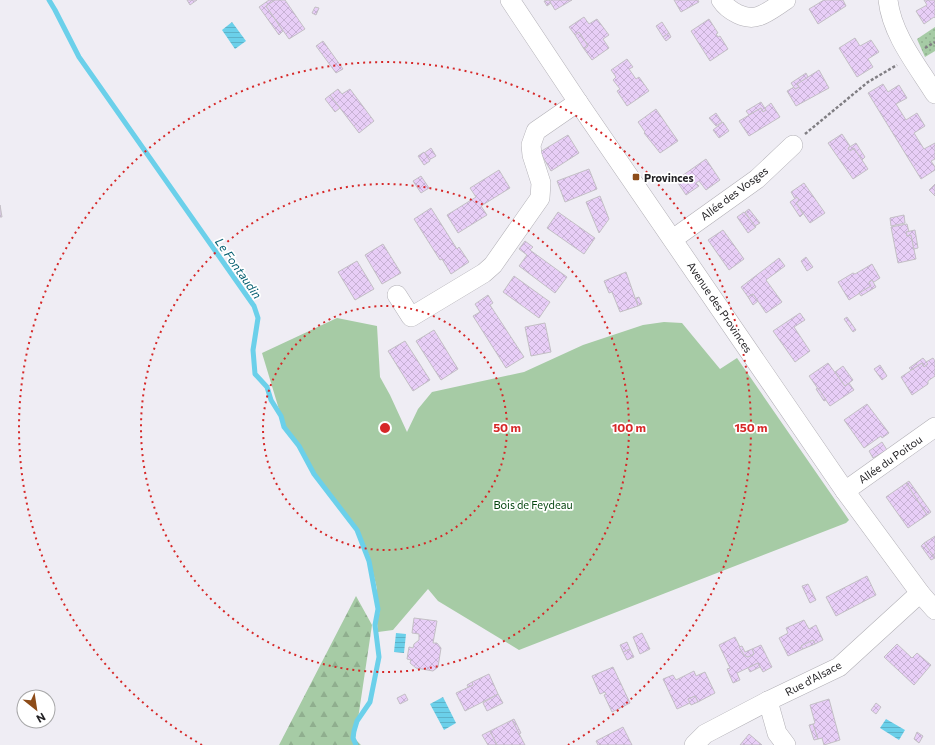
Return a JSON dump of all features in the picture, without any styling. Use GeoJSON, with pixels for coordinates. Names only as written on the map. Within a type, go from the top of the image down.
{"type":"FeatureCollection","features":[{"type":"Feature","properties":{"kind":"street","name":"Avenue des Provinces"},"geometry":{"type":"LineString","coordinates":[[510,0],[578,102],[673,238],[845,491],[920,593],[935,610]]}},
{"type":"Feature","properties":{"kind":"street"},"geometry":{"type":"LineString","coordinates":[[721,0],[734,13],[745,17],[758,17],[786,0]]}},
{"type":"Feature","properties":{"kind":"street"},"geometry":{"type":"LineString","coordinates":[[888,0],[893,24],[935,94]]}},
{"type":"Feature","properties":{"kind":"street"},"geometry":{"type":"LineString","coordinates":[[397,295],[411,317],[484,273],[492,265],[540,198],[541,183],[532,155],[531,145],[536,131],[578,102]]}},
{"type":"Feature","properties":{"kind":"street","name":"Allée des Vosges"},"geometry":{"type":"LineString","coordinates":[[673,238],[757,179],[793,145]]}},
{"type":"Feature","properties":{"kind":"street","name":"Allée du Poitou"},"geometry":{"type":"LineString","coordinates":[[845,491],[935,427]]}},
{"type":"Feature","properties":{"kind":"street","name":"Rue d'Alsace"},"geometry":{"type":"LineString","coordinates":[[694,745],[706,734],[768,701],[839,667],[920,593]]}},
{"type":"Feature","properties":{"kind":"street"},"geometry":{"type":"LineString","coordinates":[[768,701],[777,733],[786,745]]}},
{"type":"Feature","properties":{"kind":"path"},"geometry":{"type":"LineString","coordinates":[[793,145],[812,127],[868,82],[935,42]]}},
{"type":"Feature","properties":{"kind":"green space"},"geometry":{"type":"Polygon","coordinates":[[[935,27],[935,51],[925,57],[917,39],[935,27]]]}},
{"type":"Feature","properties":{"kind":"green space","name":"Bois de Feydeau"},"geometry":{"type":"Polygon","coordinates":[[[337,318],[377,326],[380,377],[407,432],[418,409],[432,392],[524,372],[583,345],[643,325],[664,322],[682,323],[720,369],[737,358],[849,520],[846,523],[519,650],[438,601],[428,589],[393,630],[378,632],[377,623],[380,610],[369,555],[356,528],[314,473],[297,441],[284,426],[262,353],[337,318]]]}},
{"type":"Feature","properties":{"kind":"green space"},"geometry":{"type":"Polygon","coordinates":[[[356,596],[372,625],[355,739],[361,745],[279,745],[356,596]]]}},
{"type":"Feature","properties":{"kind":"water"},"geometry":{"type":"Polygon","coordinates":[[[232,22],[246,41],[235,49],[222,30],[232,22]]]}},
{"type":"Feature","properties":{"kind":"water"},"geometry":{"type":"Polygon","coordinates":[[[396,633],[406,634],[404,653],[394,652],[396,633]]]}},
{"type":"Feature","properties":{"kind":"water"},"geometry":{"type":"Polygon","coordinates":[[[443,697],[456,723],[444,730],[430,704],[443,697]]]}},
{"type":"Feature","properties":{"kind":"water"},"geometry":{"type":"Polygon","coordinates":[[[886,719],[905,730],[899,740],[880,728],[886,719]]]}},
{"type":"Feature","properties":{"kind":"building"},"geometry":{"type":"Polygon","coordinates":[[[187,0],[197,0],[190,5],[187,0]]]}},
{"type":"Feature","properties":{"kind":"building"},"geometry":{"type":"Polygon","coordinates":[[[269,0],[275,0],[266,6],[283,31],[279,35],[259,7],[269,0]]]}},
{"type":"Feature","properties":{"kind":"building"},"geometry":{"type":"Polygon","coordinates":[[[275,0],[285,0],[305,29],[289,39],[266,6],[275,0]]]}},
{"type":"Feature","properties":{"kind":"building"},"geometry":{"type":"Polygon","coordinates":[[[549,0],[572,0],[555,10],[549,0]]]}},
{"type":"Feature","properties":{"kind":"building"},"geometry":{"type":"Polygon","coordinates":[[[549,0],[551,3],[547,6],[544,1],[549,0]]]}},
{"type":"Feature","properties":{"kind":"building"},"geometry":{"type":"Polygon","coordinates":[[[674,0],[698,0],[699,2],[681,12],[674,0]]]}},
{"type":"Feature","properties":{"kind":"building"},"geometry":{"type":"Polygon","coordinates":[[[824,0],[843,0],[846,6],[818,24],[809,9],[824,0]]]}},
{"type":"Feature","properties":{"kind":"building"},"geometry":{"type":"Polygon","coordinates":[[[924,0],[935,0],[935,18],[934,17],[924,24],[916,11],[927,5],[924,0]]]}},
{"type":"Feature","properties":{"kind":"building"},"geometry":{"type":"Polygon","coordinates":[[[315,7],[319,8],[316,15],[312,13],[315,7]]]}},
{"type":"Feature","properties":{"kind":"building"},"geometry":{"type":"Polygon","coordinates":[[[584,17],[589,24],[597,19],[609,35],[603,39],[609,48],[592,60],[584,49],[588,46],[579,32],[575,35],[569,27],[584,17]]]}},
{"type":"Feature","properties":{"kind":"building"},"geometry":{"type":"Polygon","coordinates":[[[709,19],[718,33],[716,34],[718,37],[720,36],[728,49],[710,61],[691,31],[709,19]]]}},
{"type":"Feature","properties":{"kind":"building"},"geometry":{"type":"Polygon","coordinates":[[[662,22],[669,33],[663,37],[656,26],[662,22]]]}},
{"type":"Feature","properties":{"kind":"building"},"geometry":{"type":"Polygon","coordinates":[[[579,32],[588,46],[584,49],[575,35],[579,32]]]}},
{"type":"Feature","properties":{"kind":"building"},"geometry":{"type":"Polygon","coordinates":[[[669,33],[671,37],[666,41],[663,37],[669,33]]]}},
{"type":"Feature","properties":{"kind":"building"},"geometry":{"type":"Polygon","coordinates":[[[855,38],[860,46],[871,40],[879,52],[868,59],[873,67],[857,77],[839,48],[855,38]]]}},
{"type":"Feature","properties":{"kind":"building"},"geometry":{"type":"Polygon","coordinates":[[[323,41],[343,69],[336,73],[316,46],[323,41]]]}},
{"type":"Feature","properties":{"kind":"building"},"geometry":{"type":"Polygon","coordinates":[[[627,59],[633,67],[629,69],[636,79],[639,77],[649,91],[627,106],[617,91],[620,89],[613,80],[616,77],[611,70],[627,59]]]}},
{"type":"Feature","properties":{"kind":"building"},"geometry":{"type":"Polygon","coordinates":[[[819,70],[829,88],[796,106],[787,91],[794,87],[795,89],[799,87],[797,84],[819,70]]]}},
{"type":"Feature","properties":{"kind":"building"},"geometry":{"type":"Polygon","coordinates":[[[806,73],[808,77],[797,84],[799,87],[795,89],[791,83],[806,73]]]}},
{"type":"Feature","properties":{"kind":"building"},"geometry":{"type":"Polygon","coordinates":[[[883,84],[888,92],[899,85],[907,98],[896,104],[906,120],[917,113],[925,126],[914,133],[924,149],[935,143],[935,159],[931,161],[935,167],[935,170],[921,179],[868,93],[883,84]]]}},
{"type":"Feature","properties":{"kind":"building"},"geometry":{"type":"Polygon","coordinates":[[[338,89],[342,94],[350,89],[374,121],[359,133],[330,95],[338,89]]]}},
{"type":"Feature","properties":{"kind":"building"},"geometry":{"type":"Polygon","coordinates":[[[330,95],[340,108],[335,112],[325,99],[330,95]]]}},
{"type":"Feature","properties":{"kind":"building"},"geometry":{"type":"Polygon","coordinates":[[[761,102],[766,110],[763,112],[761,108],[749,115],[746,111],[761,102]]]}},
{"type":"Feature","properties":{"kind":"building"},"geometry":{"type":"Polygon","coordinates":[[[771,103],[780,117],[749,136],[739,121],[761,108],[763,112],[771,103]]]}},
{"type":"Feature","properties":{"kind":"building"},"geometry":{"type":"Polygon","coordinates":[[[656,109],[678,141],[660,153],[644,133],[645,132],[638,122],[656,109]]]}},
{"type":"Feature","properties":{"kind":"building"},"geometry":{"type":"Polygon","coordinates":[[[716,113],[722,122],[716,126],[709,118],[716,113]]]}},
{"type":"Feature","properties":{"kind":"building"},"geometry":{"type":"Polygon","coordinates":[[[723,122],[729,131],[719,138],[713,130],[723,122]]]}},
{"type":"Feature","properties":{"kind":"building"},"geometry":{"type":"Polygon","coordinates":[[[842,134],[850,146],[848,148],[850,151],[854,148],[868,169],[853,179],[828,143],[842,134]]]}},
{"type":"Feature","properties":{"kind":"building"},"geometry":{"type":"Polygon","coordinates":[[[568,135],[579,153],[551,171],[540,152],[568,135]]]}},
{"type":"Feature","properties":{"kind":"building"},"geometry":{"type":"Polygon","coordinates":[[[856,143],[865,157],[862,160],[854,148],[850,151],[848,148],[856,143]]]}},
{"type":"Feature","properties":{"kind":"building"},"geometry":{"type":"Polygon","coordinates":[[[431,148],[436,156],[429,160],[424,153],[431,148]]]}},
{"type":"Feature","properties":{"kind":"building"},"geometry":{"type":"Polygon","coordinates":[[[424,152],[430,161],[424,165],[418,156],[424,152]]]}},
{"type":"Feature","properties":{"kind":"building"},"geometry":{"type":"Polygon","coordinates":[[[706,159],[720,180],[706,190],[699,181],[696,183],[699,186],[686,195],[676,180],[706,159]]]}},
{"type":"Feature","properties":{"kind":"building"},"geometry":{"type":"Polygon","coordinates":[[[589,169],[597,189],[565,202],[557,181],[589,169]]]}},
{"type":"Feature","properties":{"kind":"building"},"geometry":{"type":"Polygon","coordinates":[[[499,170],[510,188],[481,206],[487,215],[458,233],[447,215],[476,197],[470,188],[499,170]]]}},
{"type":"Feature","properties":{"kind":"building"},"geometry":{"type":"Polygon","coordinates":[[[421,176],[429,188],[421,193],[413,181],[421,176]]]}},
{"type":"Feature","properties":{"kind":"building"},"geometry":{"type":"Polygon","coordinates":[[[804,183],[825,213],[810,223],[796,203],[799,200],[797,197],[795,199],[791,192],[804,183]]]}},
{"type":"Feature","properties":{"kind":"building"},"geometry":{"type":"Polygon","coordinates":[[[935,184],[935,196],[929,190],[935,184]]]}},
{"type":"Feature","properties":{"kind":"building"},"geometry":{"type":"Polygon","coordinates":[[[600,196],[609,219],[599,233],[586,202],[600,196]]]}},
{"type":"Feature","properties":{"kind":"building"},"geometry":{"type":"Polygon","coordinates":[[[797,197],[799,200],[796,203],[803,214],[800,217],[790,202],[797,197]]]}},
{"type":"Feature","properties":{"kind":"building"},"geometry":{"type":"Polygon","coordinates":[[[0,205],[2,217],[0,217],[0,205]]]}},
{"type":"Feature","properties":{"kind":"building"},"geometry":{"type":"Polygon","coordinates":[[[431,208],[457,249],[459,247],[469,262],[451,274],[442,259],[440,260],[414,219],[431,208]]]}},
{"type":"Feature","properties":{"kind":"building"},"geometry":{"type":"Polygon","coordinates":[[[749,209],[760,223],[755,226],[745,212],[749,209]]]}},
{"type":"Feature","properties":{"kind":"building"},"geometry":{"type":"Polygon","coordinates":[[[558,212],[595,238],[584,254],[547,228],[558,212]]]}},
{"type":"Feature","properties":{"kind":"building"},"geometry":{"type":"Polygon","coordinates":[[[744,212],[756,227],[748,233],[737,217],[744,212]]]}},
{"type":"Feature","properties":{"kind":"building"},"geometry":{"type":"Polygon","coordinates":[[[904,215],[905,223],[891,226],[890,218],[904,215]]]}},
{"type":"Feature","properties":{"kind":"building"},"geometry":{"type":"Polygon","coordinates":[[[907,224],[909,232],[906,232],[907,236],[911,235],[916,259],[898,263],[891,227],[907,224]]]}},
{"type":"Feature","properties":{"kind":"building"},"geometry":{"type":"Polygon","coordinates":[[[723,230],[744,259],[729,270],[708,240],[723,230]]]}},
{"type":"Feature","properties":{"kind":"building"},"geometry":{"type":"Polygon","coordinates":[[[915,230],[918,248],[914,249],[911,235],[907,236],[906,232],[915,230]]]}},
{"type":"Feature","properties":{"kind":"building"},"geometry":{"type":"Polygon","coordinates":[[[525,241],[533,247],[530,250],[567,277],[555,293],[519,266],[527,255],[519,249],[525,241]]]}},
{"type":"Feature","properties":{"kind":"building"},"geometry":{"type":"Polygon","coordinates":[[[383,244],[401,273],[382,284],[365,255],[383,244]]]}},
{"type":"Feature","properties":{"kind":"building"},"geometry":{"type":"Polygon","coordinates":[[[806,257],[813,267],[807,271],[801,261],[806,257]]]}},
{"type":"Feature","properties":{"kind":"building"},"geometry":{"type":"Polygon","coordinates":[[[779,258],[785,266],[766,280],[782,302],[766,313],[753,294],[748,297],[741,287],[779,258]]]}},
{"type":"Feature","properties":{"kind":"building"},"geometry":{"type":"Polygon","coordinates":[[[357,261],[374,289],[355,300],[338,272],[357,261]]]}},
{"type":"Feature","properties":{"kind":"building"},"geometry":{"type":"Polygon","coordinates":[[[872,264],[880,278],[874,282],[872,280],[869,282],[871,286],[849,300],[838,282],[872,264]]]}},
{"type":"Feature","properties":{"kind":"building"},"geometry":{"type":"Polygon","coordinates":[[[626,272],[638,306],[620,312],[612,292],[609,293],[604,281],[626,272]]]}},
{"type":"Feature","properties":{"kind":"building"},"geometry":{"type":"Polygon","coordinates":[[[514,276],[550,302],[539,318],[503,292],[514,276]]]}},
{"type":"Feature","properties":{"kind":"building"},"geometry":{"type":"Polygon","coordinates":[[[872,280],[876,287],[861,296],[859,293],[871,286],[869,282],[872,280]]]}},
{"type":"Feature","properties":{"kind":"building"},"geometry":{"type":"Polygon","coordinates":[[[753,294],[758,301],[753,305],[748,297],[753,294]]]}},
{"type":"Feature","properties":{"kind":"building"},"geometry":{"type":"Polygon","coordinates":[[[488,295],[493,303],[490,305],[524,357],[506,368],[473,316],[480,312],[475,304],[488,295]]]}},
{"type":"Feature","properties":{"kind":"building"},"geometry":{"type":"Polygon","coordinates":[[[639,297],[642,304],[638,306],[636,298],[639,297]]]}},
{"type":"Feature","properties":{"kind":"building"},"geometry":{"type":"Polygon","coordinates":[[[800,313],[805,320],[794,327],[810,351],[795,362],[773,331],[800,313]]]}},
{"type":"Feature","properties":{"kind":"building"},"geometry":{"type":"Polygon","coordinates":[[[847,317],[856,330],[853,332],[844,319],[847,317]]]}},
{"type":"Feature","properties":{"kind":"building"},"geometry":{"type":"Polygon","coordinates":[[[545,323],[551,352],[531,356],[525,327],[545,323]]]}},
{"type":"Feature","properties":{"kind":"building"},"geometry":{"type":"Polygon","coordinates":[[[434,330],[458,369],[441,380],[416,341],[434,330]]]}},
{"type":"Feature","properties":{"kind":"building"},"geometry":{"type":"Polygon","coordinates":[[[405,341],[430,380],[413,391],[388,351],[405,341]]]}},
{"type":"Feature","properties":{"kind":"building"},"geometry":{"type":"Polygon","coordinates":[[[923,358],[928,364],[924,367],[922,363],[911,370],[909,368],[923,358]]]}},
{"type":"Feature","properties":{"kind":"building"},"geometry":{"type":"Polygon","coordinates":[[[933,358],[935,361],[935,376],[928,381],[928,384],[912,395],[901,377],[922,363],[924,367],[928,364],[926,362],[933,358]]]}},
{"type":"Feature","properties":{"kind":"building"},"geometry":{"type":"Polygon","coordinates":[[[828,363],[845,386],[849,383],[854,390],[830,406],[809,376],[828,363]]]}},
{"type":"Feature","properties":{"kind":"building"},"geometry":{"type":"Polygon","coordinates":[[[880,365],[887,376],[882,380],[874,369],[880,365]]]}},
{"type":"Feature","properties":{"kind":"building"},"geometry":{"type":"Polygon","coordinates":[[[843,366],[853,380],[845,386],[835,372],[843,366]]]}},
{"type":"Feature","properties":{"kind":"building"},"geometry":{"type":"Polygon","coordinates":[[[818,388],[826,400],[824,401],[816,389],[818,388]]]}},
{"type":"Feature","properties":{"kind":"building"},"geometry":{"type":"Polygon","coordinates":[[[867,404],[889,433],[882,438],[881,436],[864,448],[844,420],[867,404]]]}},
{"type":"Feature","properties":{"kind":"building"},"geometry":{"type":"Polygon","coordinates":[[[882,442],[887,450],[873,458],[869,451],[882,442]]]}},
{"type":"Feature","properties":{"kind":"building"},"geometry":{"type":"Polygon","coordinates":[[[909,481],[931,512],[927,515],[906,483],[909,481]]]}},
{"type":"Feature","properties":{"kind":"building"},"geometry":{"type":"Polygon","coordinates":[[[906,483],[927,515],[908,528],[886,497],[906,483]]]}},
{"type":"Feature","properties":{"kind":"building"},"geometry":{"type":"Polygon","coordinates":[[[935,536],[935,558],[924,543],[935,536]]]}},
{"type":"Feature","properties":{"kind":"building"},"geometry":{"type":"Polygon","coordinates":[[[924,543],[935,558],[931,560],[921,546],[924,543]]]}},
{"type":"Feature","properties":{"kind":"building"},"geometry":{"type":"Polygon","coordinates":[[[867,576],[876,595],[836,616],[826,597],[867,576]]]}},
{"type":"Feature","properties":{"kind":"building"},"geometry":{"type":"Polygon","coordinates":[[[808,584],[816,600],[810,603],[802,586],[808,584]]]}},
{"type":"Feature","properties":{"kind":"building"},"geometry":{"type":"Polygon","coordinates":[[[414,618],[437,621],[433,643],[437,643],[441,648],[438,667],[433,671],[416,668],[410,663],[411,660],[407,659],[409,647],[413,648],[414,644],[419,640],[419,634],[412,633],[414,618]]]}},
{"type":"Feature","properties":{"kind":"building"},"geometry":{"type":"Polygon","coordinates":[[[804,620],[809,629],[816,625],[823,640],[815,644],[813,640],[801,646],[803,649],[788,656],[779,638],[788,633],[786,628],[804,620]]]}},
{"type":"Feature","properties":{"kind":"building"},"geometry":{"type":"Polygon","coordinates":[[[642,633],[650,649],[640,654],[633,637],[642,633]]]}},
{"type":"Feature","properties":{"kind":"building"},"geometry":{"type":"Polygon","coordinates":[[[735,637],[744,655],[748,657],[754,654],[752,649],[761,645],[772,667],[763,672],[758,663],[737,673],[740,680],[733,683],[727,669],[730,668],[719,645],[735,637]]]}},
{"type":"Feature","properties":{"kind":"building"},"geometry":{"type":"Polygon","coordinates":[[[813,640],[815,644],[803,649],[801,646],[813,640]]]}},
{"type":"Feature","properties":{"kind":"building"},"geometry":{"type":"Polygon","coordinates":[[[627,642],[630,649],[623,652],[620,645],[627,642]]]}},
{"type":"Feature","properties":{"kind":"building"},"geometry":{"type":"Polygon","coordinates":[[[897,644],[912,658],[917,653],[931,665],[914,685],[884,657],[897,644]]]}},
{"type":"Feature","properties":{"kind":"building"},"geometry":{"type":"Polygon","coordinates":[[[742,646],[745,652],[752,649],[754,654],[748,657],[744,655],[739,647],[742,646]]]}},
{"type":"Feature","properties":{"kind":"building"},"geometry":{"type":"Polygon","coordinates":[[[630,649],[634,657],[627,660],[623,652],[630,649]]]}},
{"type":"Feature","properties":{"kind":"building"},"geometry":{"type":"Polygon","coordinates":[[[758,663],[760,667],[750,672],[748,668],[758,663]]]}},
{"type":"Feature","properties":{"kind":"building"},"geometry":{"type":"Polygon","coordinates":[[[613,667],[630,703],[612,712],[604,695],[606,694],[605,692],[600,694],[592,676],[613,667]]]}},
{"type":"Feature","properties":{"kind":"building"},"geometry":{"type":"Polygon","coordinates":[[[694,671],[696,676],[705,672],[715,693],[698,702],[695,696],[688,699],[690,703],[677,709],[663,679],[673,675],[676,680],[694,671]]]}},
{"type":"Feature","properties":{"kind":"building"},"geometry":{"type":"Polygon","coordinates":[[[489,674],[498,694],[465,711],[456,693],[473,685],[472,682],[489,674]]]}},
{"type":"Feature","properties":{"kind":"building"},"geometry":{"type":"Polygon","coordinates":[[[472,682],[473,685],[468,687],[467,685],[472,682]]]}},
{"type":"Feature","properties":{"kind":"building"},"geometry":{"type":"Polygon","coordinates":[[[405,694],[408,700],[400,704],[397,698],[405,694]]]}},
{"type":"Feature","properties":{"kind":"building"},"geometry":{"type":"Polygon","coordinates":[[[498,694],[503,703],[487,711],[483,703],[498,694]]]}},
{"type":"Feature","properties":{"kind":"building"},"geometry":{"type":"Polygon","coordinates":[[[695,696],[698,702],[691,705],[688,699],[695,696]]]}},
{"type":"Feature","properties":{"kind":"building"},"geometry":{"type":"Polygon","coordinates":[[[829,699],[840,740],[824,745],[822,738],[818,739],[813,724],[815,723],[810,705],[829,699]]]}},
{"type":"Feature","properties":{"kind":"building"},"geometry":{"type":"Polygon","coordinates":[[[876,703],[881,707],[876,714],[871,710],[876,703]]]}},
{"type":"Feature","properties":{"kind":"building"},"geometry":{"type":"Polygon","coordinates":[[[514,719],[521,733],[519,734],[512,720],[514,719]]]}},
{"type":"Feature","properties":{"kind":"building"},"geometry":{"type":"Polygon","coordinates":[[[512,720],[525,745],[497,745],[490,731],[512,720]]]}},
{"type":"Feature","properties":{"kind":"building"},"geometry":{"type":"Polygon","coordinates":[[[813,724],[818,739],[814,740],[809,725],[813,724]]]}},
{"type":"Feature","properties":{"kind":"building"},"geometry":{"type":"Polygon","coordinates":[[[623,727],[632,745],[598,745],[596,741],[623,727]]]}},
{"type":"Feature","properties":{"kind":"building"},"geometry":{"type":"Polygon","coordinates":[[[490,731],[497,745],[488,745],[482,735],[490,731]]]}},
{"type":"Feature","properties":{"kind":"building"},"geometry":{"type":"Polygon","coordinates":[[[917,732],[923,736],[919,743],[914,739],[917,732]]]}},
{"type":"Feature","properties":{"kind":"building"},"geometry":{"type":"Polygon","coordinates":[[[749,734],[762,745],[740,745],[749,734]]]}},
{"type":"Feature","properties":{"kind":"waterway","name":"Le Fontaudin"},"geometry":{"type":"LineString","coordinates":[[49,0],[79,57],[254,306],[258,318],[253,350],[255,374],[267,387],[271,400],[281,416],[284,427],[299,446],[314,474],[357,530],[369,561],[378,609],[375,625],[379,657],[370,702],[357,721],[354,731],[353,738],[356,745]]}},
{"type":"Feature","properties":{"kind":"place","name":"Provinces"},"geometry":{"type":"Point","coordinates":[636,177]}}]}
